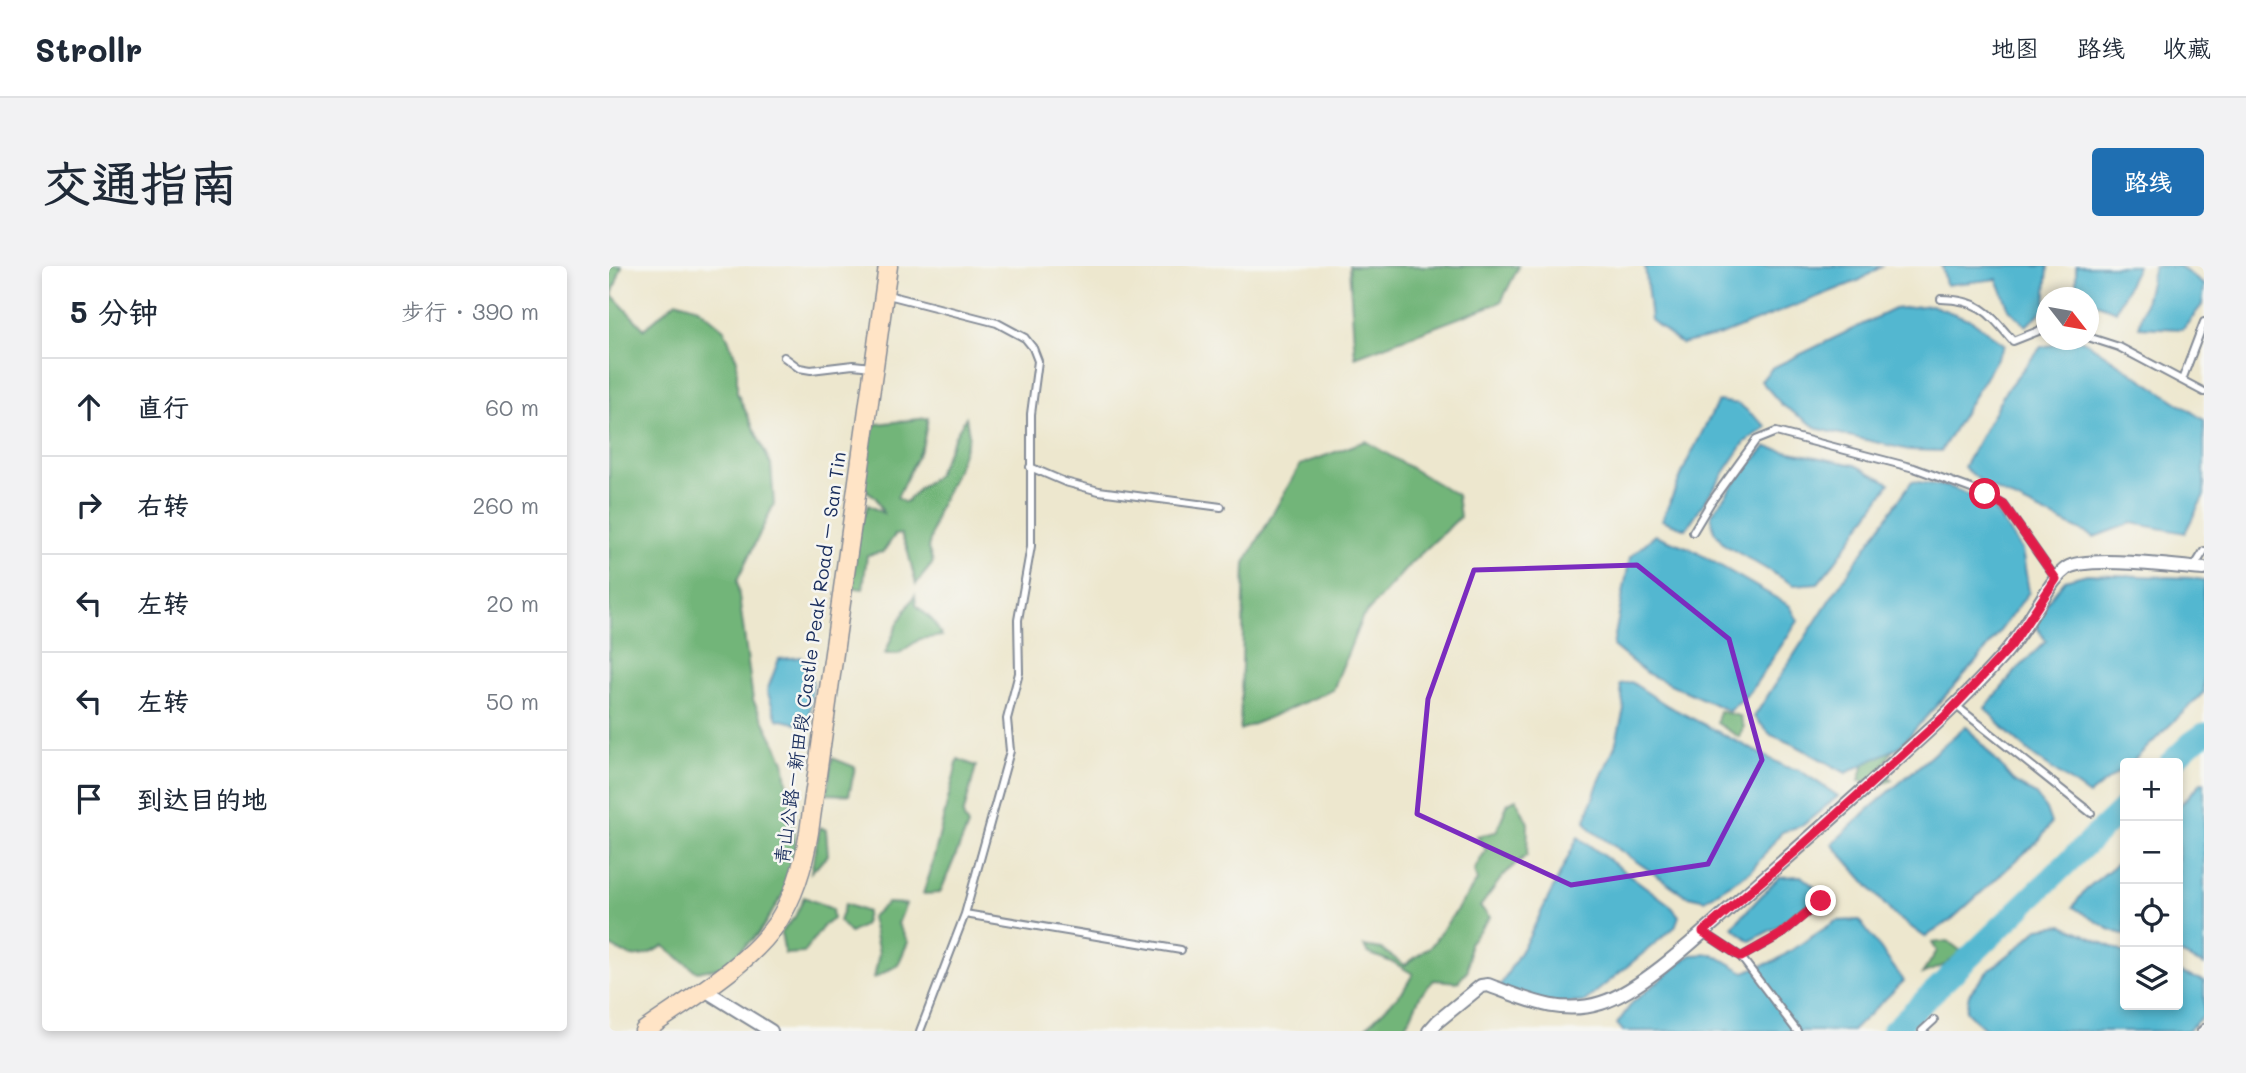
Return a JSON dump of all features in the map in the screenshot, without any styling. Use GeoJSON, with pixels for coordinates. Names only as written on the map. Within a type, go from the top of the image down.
{"type":"FeatureCollection","features":[{"type":"Feature","properties":{"kind":"main road","name":"青山公路－新田段 Castle Peak Road – San Tin"},"geometry":{"type":"LineString","coordinates":[[644,1031],[742,960],[770,932],[789,901],[803,862],[888,266]]}},
{"type":"Feature","properties":{"kind":"street"},"geometry":{"type":"LineString","coordinates":[[1429,1031],[1481,986],[1489,985],[1537,1004],[1565,1008],[1600,1003],[1642,981],[1804,844],[1955,705],[2011,646],[2056,579],[2069,567],[2091,562],[2198,569]]}},
{"type":"Feature","properties":{"kind":"street"},"geometry":{"type":"LineString","coordinates":[[703,989],[771,1031]]}},
{"type":"Feature","properties":{"kind":"lane"},"geometry":{"type":"LineString","coordinates":[[884,294],[997,323],[1014,330],[1033,348],[1038,362],[1031,414],[1031,545],[1018,620],[1019,673],[1007,719],[1010,751],[965,914],[920,1031]]}},
{"type":"Feature","properties":{"kind":"lane"},"geometry":{"type":"LineString","coordinates":[[1941,299],[1962,299],[1987,311],[2013,341],[2036,332]]}},
{"type":"Feature","properties":{"kind":"lane"},"geometry":{"type":"LineString","coordinates":[[2182,380],[2204,323]]}},
{"type":"Feature","properties":{"kind":"lane"},"geometry":{"type":"LineString","coordinates":[[2099,341],[2119,347],[2204,392]]}},
{"type":"Feature","properties":{"kind":"lane"},"geometry":{"type":"LineString","coordinates":[[784,357],[799,368],[811,370],[853,365],[873,367]]}},
{"type":"Feature","properties":{"kind":"lane"},"geometry":{"type":"LineString","coordinates":[[1693,531],[1756,440],[1776,432],[1914,468],[1985,494],[2004,505],[2056,579]]}},
{"type":"Feature","properties":{"kind":"lane"},"geometry":{"type":"LineString","coordinates":[[1030,467],[1065,482],[1098,491],[1221,508]]}},
{"type":"Feature","properties":{"kind":"lane"},"geometry":{"type":"LineString","coordinates":[[2198,569],[2204,551]]}},
{"type":"Feature","properties":{"kind":"lane"},"geometry":{"type":"LineString","coordinates":[[1955,705],[2091,813]]}},
{"type":"Feature","properties":{"kind":"lane"},"geometry":{"type":"LineString","coordinates":[[1741,957],[1780,935],[1821,901]]}},
{"type":"Feature","properties":{"kind":"lane"},"geometry":{"type":"LineString","coordinates":[[965,914],[1181,950]]}},
{"type":"Feature","properties":{"kind":"lane"},"geometry":{"type":"LineString","coordinates":[[1703,932],[1741,957],[1797,1031]]}},
{"type":"Feature","properties":{"kind":"lane"},"geometry":{"type":"LineString","coordinates":[[1922,1031],[1934,1020]]}},
{"type":"Feature","properties":{"kind":"highlighted area"},"geometry":{"type":"Polygon","coordinates":[[[1637,565],[1729,639],[1762,760],[1708,864],[1571,885],[1417,814],[1428,699],[1474,570],[1637,565]]]}},
{"type":"Feature","properties":{"kind":"green space"},"geometry":{"type":"Polygon","coordinates":[[[609,266],[622,266],[612,295],[644,329],[676,301],[698,308],[724,329],[737,360],[737,393],[771,465],[774,504],[737,581],[753,700],[784,761],[797,853],[787,888],[759,933],[723,967],[697,972],[664,946],[642,956],[630,956],[609,945],[609,266]]]}},
{"type":"Feature","properties":{"kind":"green space"},"geometry":{"type":"Polygon","coordinates":[[[1349,266],[1519,266],[1501,302],[1355,357],[1349,266]]]}},
{"type":"Feature","properties":{"kind":"green space"},"geometry":{"type":"Polygon","coordinates":[[[966,417],[969,435],[957,470],[937,512],[928,548],[933,563],[916,584],[901,534],[895,535],[883,552],[867,555],[863,589],[847,587],[853,541],[868,505],[883,513],[876,498],[859,485],[869,425],[928,418],[923,444],[897,498],[905,503],[936,476],[966,417]]]}},
{"type":"Feature","properties":{"kind":"green space"},"geometry":{"type":"Polygon","coordinates":[[[1365,441],[1457,495],[1460,517],[1411,563],[1362,618],[1333,690],[1240,730],[1245,563],[1300,465],[1365,441]]]}},
{"type":"Feature","properties":{"kind":"green space"},"geometry":{"type":"Polygon","coordinates":[[[915,595],[916,605],[933,621],[942,636],[920,639],[898,654],[885,654],[898,623],[915,595]]]}},
{"type":"Feature","properties":{"kind":"green space"},"geometry":{"type":"Polygon","coordinates":[[[1719,711],[1740,716],[1744,727],[1739,737],[1717,723],[1719,711]]]}},
{"type":"Feature","properties":{"kind":"green space"},"geometry":{"type":"Polygon","coordinates":[[[1897,744],[1885,763],[1888,776],[1892,780],[1881,784],[1859,781],[1864,764],[1897,744]]]}},
{"type":"Feature","properties":{"kind":"green space"},"geometry":{"type":"Polygon","coordinates":[[[832,758],[855,767],[849,795],[827,794],[832,758]]]}},
{"type":"Feature","properties":{"kind":"green space"},"geometry":{"type":"Polygon","coordinates":[[[958,759],[976,766],[963,816],[968,826],[940,893],[923,894],[930,873],[958,759]]]}},
{"type":"Feature","properties":{"kind":"green space"},"geometry":{"type":"Polygon","coordinates":[[[1516,799],[1528,823],[1527,855],[1505,873],[1480,907],[1490,917],[1469,943],[1468,970],[1458,982],[1434,980],[1421,994],[1401,1031],[1362,1031],[1403,991],[1413,974],[1368,953],[1364,946],[1381,949],[1405,965],[1431,946],[1477,881],[1474,870],[1486,850],[1477,836],[1496,832],[1508,803],[1516,799]]]}},
{"type":"Feature","properties":{"kind":"green space"},"geometry":{"type":"Polygon","coordinates":[[[820,827],[826,830],[828,855],[811,872],[820,827]]]}},
{"type":"Feature","properties":{"kind":"green space"},"geometry":{"type":"Polygon","coordinates":[[[804,897],[832,909],[833,919],[824,925],[804,953],[785,954],[781,932],[795,917],[804,897]]]}},
{"type":"Feature","properties":{"kind":"green space"},"geometry":{"type":"Polygon","coordinates":[[[887,903],[906,904],[898,924],[908,942],[898,965],[874,978],[879,953],[871,917],[887,903]]]}},
{"type":"Feature","properties":{"kind":"green space"},"geometry":{"type":"Polygon","coordinates":[[[845,904],[867,912],[864,925],[850,933],[839,921],[845,904]]]}},
{"type":"Feature","properties":{"kind":"green space"},"geometry":{"type":"Polygon","coordinates":[[[1948,941],[1961,951],[1945,965],[1922,974],[1937,951],[1932,943],[1948,941]]]}},
{"type":"Feature","properties":{"kind":"water"},"geometry":{"type":"Polygon","coordinates":[[[1645,266],[1882,266],[1860,280],[1721,335],[1681,344],[1651,320],[1645,266]]]}},
{"type":"Feature","properties":{"kind":"water"},"geometry":{"type":"Polygon","coordinates":[[[1942,266],[2048,266],[2046,287],[2036,287],[2036,317],[2026,326],[2009,309],[1997,279],[1946,285],[1942,266]]]}},
{"type":"Feature","properties":{"kind":"water"},"geometry":{"type":"Polygon","coordinates":[[[2076,266],[2137,266],[2116,311],[2099,304],[2099,287],[2076,287],[2076,266]]]}},
{"type":"Feature","properties":{"kind":"water"},"geometry":{"type":"Polygon","coordinates":[[[2154,266],[2179,266],[2204,285],[2202,305],[2183,329],[2139,327],[2154,266]]]}},
{"type":"Feature","properties":{"kind":"water"},"geometry":{"type":"Polygon","coordinates":[[[1931,305],[1971,320],[2005,345],[1941,451],[1909,450],[1819,429],[1782,405],[1761,381],[1772,368],[1894,309],[1931,305]]]}},
{"type":"Feature","properties":{"kind":"water"},"geometry":{"type":"Polygon","coordinates":[[[2039,350],[2098,350],[2204,420],[2204,495],[2185,533],[2132,523],[2094,537],[1985,485],[1964,467],[2006,390],[2039,350]]]}},
{"type":"Feature","properties":{"kind":"water"},"geometry":{"type":"Polygon","coordinates":[[[1718,401],[1739,404],[1767,427],[1745,442],[1686,529],[1662,520],[1718,401]]]}},
{"type":"Feature","properties":{"kind":"water"},"geometry":{"type":"Polygon","coordinates":[[[1766,447],[1855,465],[1890,483],[1818,583],[1794,585],[1725,545],[1714,531],[1711,515],[1741,474],[1766,447]]]}},
{"type":"Feature","properties":{"kind":"water"},"geometry":{"type":"Polygon","coordinates":[[[1912,481],[1950,487],[1989,503],[2022,550],[2029,592],[1982,655],[1899,747],[1846,773],[1771,735],[1754,717],[1830,599],[1912,481]]]}},
{"type":"Feature","properties":{"kind":"water"},"geometry":{"type":"Polygon","coordinates":[[[1655,535],[1689,548],[1790,606],[1798,621],[1750,692],[1729,711],[1646,673],[1613,646],[1630,557],[1655,535]]]}},
{"type":"Feature","properties":{"kind":"water"},"geometry":{"type":"Polygon","coordinates":[[[2087,574],[2204,580],[2204,692],[2136,758],[2120,758],[2120,771],[2089,795],[2034,756],[1985,708],[2046,641],[2036,626],[2044,605],[2065,580],[2087,574]]]}},
{"type":"Feature","properties":{"kind":"water"},"geometry":{"type":"Polygon","coordinates":[[[802,657],[813,683],[808,726],[777,719],[767,691],[779,659],[802,657]]]}},
{"type":"Feature","properties":{"kind":"water"},"geometry":{"type":"Polygon","coordinates":[[[1631,682],[1668,706],[1786,767],[1799,770],[1838,796],[1803,825],[1782,832],[1751,871],[1705,900],[1685,895],[1591,830],[1585,821],[1615,746],[1624,709],[1620,684],[1631,682]]]}},
{"type":"Feature","properties":{"kind":"water"},"geometry":{"type":"Polygon","coordinates":[[[1966,726],[2015,783],[2034,793],[2046,809],[2051,823],[2040,839],[1951,920],[1925,937],[1893,914],[1832,844],[1966,726]]]}},
{"type":"Feature","properties":{"kind":"water"},"geometry":{"type":"Polygon","coordinates":[[[2204,782],[2204,965],[2183,955],[2183,802],[2204,782]]]}},
{"type":"Feature","properties":{"kind":"water"},"geometry":{"type":"Polygon","coordinates":[[[1578,837],[1670,905],[1679,916],[1675,927],[1584,1002],[1525,1006],[1500,986],[1529,937],[1578,837]]]}},
{"type":"Feature","properties":{"kind":"water"},"geometry":{"type":"Polygon","coordinates":[[[2120,861],[2120,933],[2073,907],[2085,890],[2120,861]]]}},
{"type":"Feature","properties":{"kind":"water"},"geometry":{"type":"Polygon","coordinates":[[[1801,876],[1823,894],[1779,926],[1750,941],[1732,927],[1779,877],[1801,876]]]}},
{"type":"Feature","properties":{"kind":"water"},"geometry":{"type":"Polygon","coordinates":[[[1859,920],[1904,981],[1852,1031],[1623,1031],[1617,1024],[1633,1002],[1691,955],[1713,954],[1744,972],[1775,961],[1836,921],[1859,920]]]}},
{"type":"Feature","properties":{"kind":"water"},"geometry":{"type":"Polygon","coordinates":[[[2063,925],[2120,951],[2120,1010],[2183,1010],[2183,974],[2204,981],[2204,1015],[2187,1031],[1987,1031],[1966,1011],[1969,994],[1987,972],[2039,928],[2063,925]]]}},
{"type":"Feature","properties":{"kind":"waterway"},"geometry":{"type":"LineString","coordinates":[[2175,758],[2204,734]]}},
{"type":"Feature","properties":{"kind":"waterway"},"geometry":{"type":"LineString","coordinates":[[1893,1031],[2120,812]]}},
{"type":"Feature","properties":{"kind":"route"},"geometry":{"type":"LineString","coordinates":[[1821,901],[1780,935],[1741,957],[1703,932],[1945,716],[1999,661],[2056,579],[2004,505],[1985,494]]}}]}
